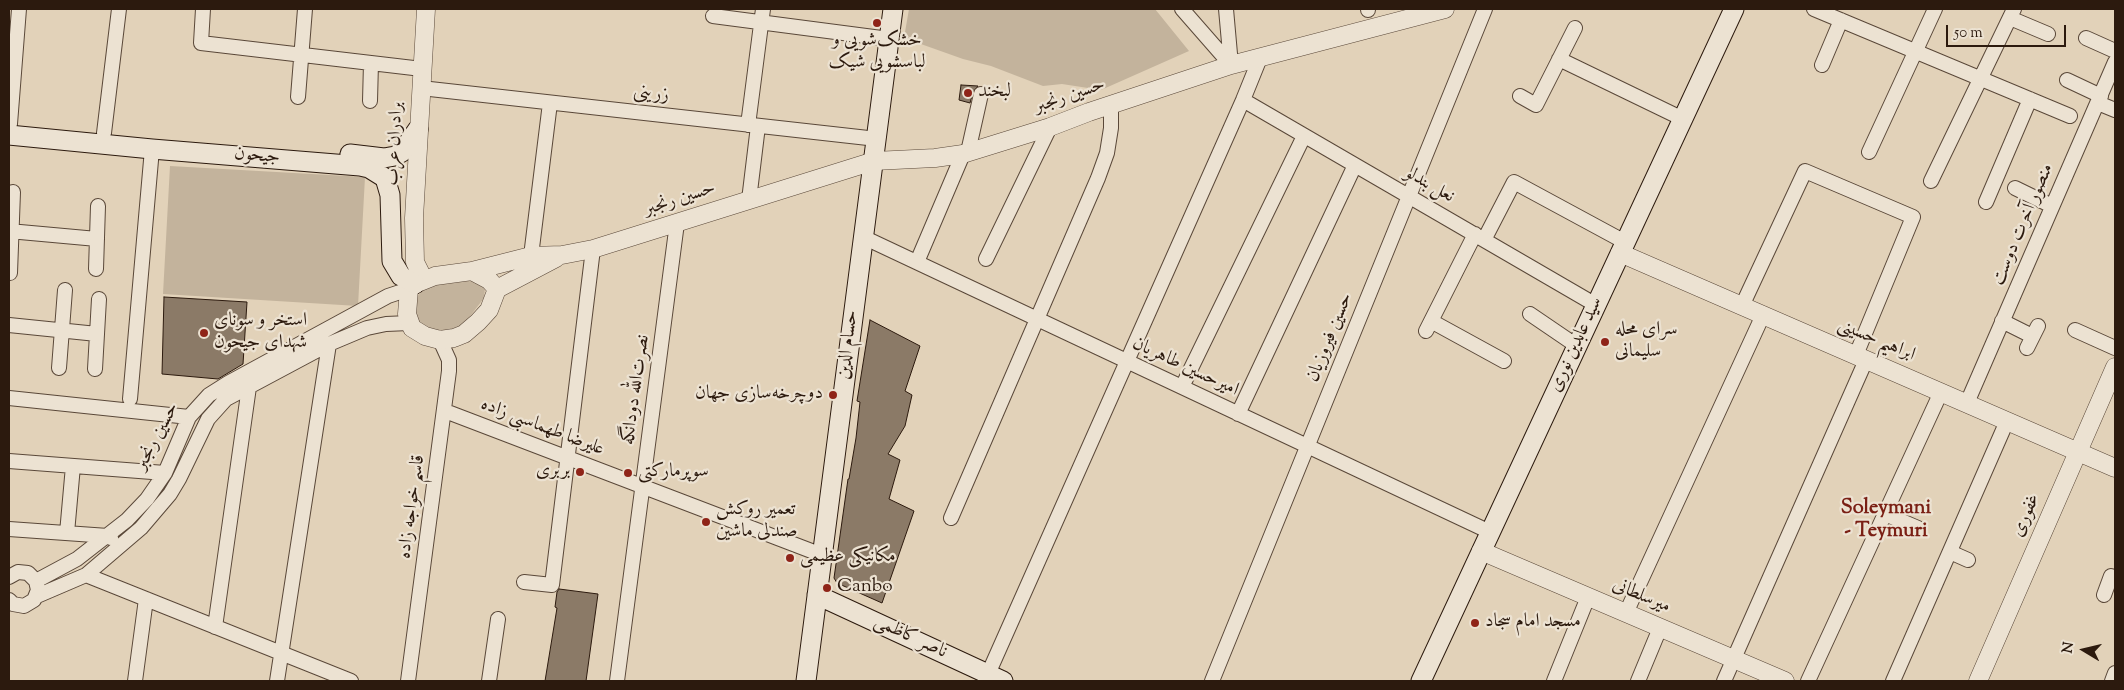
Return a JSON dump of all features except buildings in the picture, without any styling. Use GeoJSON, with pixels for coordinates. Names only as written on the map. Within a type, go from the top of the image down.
{"type":"FeatureCollection","features":[{"type":"Feature","properties":{"kind":"main road","name":"حسام الدین"},"geometry":{"type":"LineString","coordinates":[[806,681],[893,9]]}},
{"type":"Feature","properties":{"kind":"main road","name":"سید عابدین نوری"},"geometry":{"type":"LineString","coordinates":[[1421,681],[1734,9]]}},
{"type":"Feature","properties":{"kind":"main road","name":"جیحون"},"geometry":{"type":"LineString","coordinates":[[9,128],[104,133],[384,158],[395,156],[402,152],[418,129]]}},
{"type":"Feature","properties":{"kind":"main road","name":"جیحون"},"geometry":{"type":"LineString","coordinates":[[9,128],[152,149],[360,166],[380,173],[385,178],[390,194],[392,261],[401,276],[416,285]]}},
{"type":"Feature","properties":{"kind":"main road","name":"ناصر کاظمی"},"geometry":{"type":"LineString","coordinates":[[817,595],[992,679]]}},
{"type":"Feature","properties":{"kind":"street"},"geometry":{"type":"LineString","coordinates":[[9,128],[19,9]]}},
{"type":"Feature","properties":{"kind":"street"},"geometry":{"type":"LineString","coordinates":[[104,133],[118,9]]}},
{"type":"Feature","properties":{"kind":"street"},"geometry":{"type":"LineString","coordinates":[[203,9],[201,43],[422,69]]}},
{"type":"Feature","properties":{"kind":"street"},"geometry":{"type":"LineString","coordinates":[[298,97],[305,9]]}},
{"type":"Feature","properties":{"kind":"street","name":"برادران عرب"},"geometry":{"type":"LineString","coordinates":[[416,285],[414,243],[418,129],[426,9]]}},
{"type":"Feature","properties":{"kind":"street"},"geometry":{"type":"LineString","coordinates":[[1182,9],[1231,65]]}},
{"type":"Feature","properties":{"kind":"street"},"geometry":{"type":"LineString","coordinates":[[1226,9],[1231,65]]}},
{"type":"Feature","properties":{"kind":"street","name":"حسین رنجبر"},"geometry":{"type":"LineString","coordinates":[[472,272],[531,256],[562,255],[593,249],[874,161],[935,158],[966,153],[1050,127],[1231,65],[1441,9]]}},
{"type":"Feature","properties":{"kind":"street","name":"حسین فیروزیان"},"geometry":{"type":"LineString","coordinates":[[1212,681],[1485,9]]}},
{"type":"Feature","properties":{"kind":"street"},"geometry":{"type":"LineString","coordinates":[[1814,9],[2070,116]]}},
{"type":"Feature","properties":{"kind":"street"},"geometry":{"type":"LineString","coordinates":[[1869,152],[1934,9]]}},
{"type":"Feature","properties":{"kind":"street"},"geometry":{"type":"LineString","coordinates":[[1931,181],[2012,13],[2048,34]]}},
{"type":"Feature","properties":{"kind":"street"},"geometry":{"type":"LineString","coordinates":[[713,16],[762,16],[889,39]]}},
{"type":"Feature","properties":{"kind":"street"},"geometry":{"type":"LineString","coordinates":[[749,200],[762,16]]}},
{"type":"Feature","properties":{"kind":"street"},"geometry":{"type":"LineString","coordinates":[[1822,65],[1841,20]]}},
{"type":"Feature","properties":{"kind":"street"},"geometry":{"type":"LineString","coordinates":[[1520,96],[1536,105],[1575,28]]}},
{"type":"Feature","properties":{"kind":"street"},"geometry":{"type":"LineString","coordinates":[[2086,38],[2115,51]]}},
{"type":"Feature","properties":{"kind":"street"},"geometry":{"type":"LineString","coordinates":[[992,679],[1127,361],[1260,58]]}},
{"type":"Feature","properties":{"kind":"street"},"geometry":{"type":"LineString","coordinates":[[1559,59],[1683,119]]}},
{"type":"Feature","properties":{"kind":"street","name":"منصور آخرت دوست"},"geometry":{"type":"LineString","coordinates":[[1966,403],[2115,62]]}},
{"type":"Feature","properties":{"kind":"street"},"geometry":{"type":"LineString","coordinates":[[370,101],[371,63]]}},
{"type":"Feature","properties":{"kind":"street"},"geometry":{"type":"LineString","coordinates":[[2067,80],[2115,110]]}},
{"type":"Feature","properties":{"kind":"street","name":"زرینی"},"geometry":{"type":"LineString","coordinates":[[421,88],[877,139]]}},
{"type":"Feature","properties":{"kind":"street"},"geometry":{"type":"LineString","coordinates":[[916,262],[966,153],[981,94]]}},
{"type":"Feature","properties":{"kind":"street"},"geometry":{"type":"LineString","coordinates":[[1986,202],[2030,99]]}},
{"type":"Feature","properties":{"kind":"street","name":"نعل بندلو"},"geometry":{"type":"LineString","coordinates":[[1243,100],[1596,305]]}},
{"type":"Feature","properties":{"kind":"street"},"geometry":{"type":"LineString","coordinates":[[531,256],[550,103]]}},
{"type":"Feature","properties":{"kind":"street"},"geometry":{"type":"LineString","coordinates":[[951,518],[1098,178],[1107,153],[1111,128],[1111,106]]}},
{"type":"Feature","properties":{"kind":"street"},"geometry":{"type":"LineString","coordinates":[[986,259],[1050,127]]}},
{"type":"Feature","properties":{"kind":"street"},"geometry":{"type":"LineString","coordinates":[[1182,387],[1304,136]]}},
{"type":"Feature","properties":{"kind":"street"},"geometry":{"type":"LineString","coordinates":[[130,399],[152,149]]}},
{"type":"Feature","properties":{"kind":"street"},"geometry":{"type":"LineString","coordinates":[[1238,414],[1355,165]]}},
{"type":"Feature","properties":{"kind":"street"},"geometry":{"type":"LineString","coordinates":[[1724,681],[1861,358],[1913,217],[1805,171],[1742,306]]}},
{"type":"Feature","properties":{"kind":"street"},"geometry":{"type":"LineString","coordinates":[[1504,361],[1428,326],[1479,237],[1514,182],[1623,248]]}},
{"type":"Feature","properties":{"kind":"street"},"geometry":{"type":"LineString","coordinates":[[2015,188],[2052,206]]}},
{"type":"Feature","properties":{"kind":"street"},"geometry":{"type":"LineString","coordinates":[[10,273],[10,231],[13,192]]}},
{"type":"Feature","properties":{"kind":"street"},"geometry":{"type":"LineString","coordinates":[[96,269],[98,206]]}},
{"type":"Feature","properties":{"kind":"street","name":"نصرت‌الله دودانگه"},"geometry":{"type":"LineString","coordinates":[[617,681],[677,223]]}},
{"type":"Feature","properties":{"kind":"street"},"geometry":{"type":"LineString","coordinates":[[10,231],[97,239]]}},
{"type":"Feature","properties":{"kind":"street","name":"امیرحسین طاهریان"},"geometry":{"type":"LineString","coordinates":[[864,237],[1490,532]]}},
{"type":"Feature","properties":{"kind":"street","name":"ابراهیم حسینی"},"geometry":{"type":"LineString","coordinates":[[1623,248],[1742,306],[2115,468]]}},
{"type":"Feature","properties":{"kind":"street"},"geometry":{"type":"LineString","coordinates":[[524,582],[552,585],[566,457],[593,249]]}},
{"type":"Feature","properties":{"kind":"street","name":"حسین رنجبر"},"geometry":{"type":"LineString","coordinates":[[496,289],[562,255]]}},
{"type":"Feature","properties":{"kind":"street"},"geometry":{"type":"LineString","coordinates":[[453,272],[472,272],[489,280],[496,289],[489,310],[464,334],[440,340],[418,332],[409,323],[406,306],[416,285],[453,272]]}},
{"type":"Feature","properties":{"kind":"street","name":"حسین رنجبر"},"geometry":{"type":"LineString","coordinates":[[36,581],[77,559],[108,536],[147,499],[165,473],[189,418],[210,395],[228,383],[388,296],[416,285]]}},
{"type":"Feature","properties":{"kind":"street"},"geometry":{"type":"LineString","coordinates":[[59,368],[65,290]]}},
{"type":"Feature","properties":{"kind":"street"},"geometry":{"type":"LineString","coordinates":[[95,368],[99,300]]}},
{"type":"Feature","properties":{"kind":"street"},"geometry":{"type":"LineString","coordinates":[[1530,314],[1577,346]]}},
{"type":"Feature","properties":{"kind":"street"},"geometry":{"type":"LineString","coordinates":[[1626,613],[1763,315]]}},
{"type":"Feature","properties":{"kind":"street"},"geometry":{"type":"LineString","coordinates":[[2002,321],[2032,337]]}},
{"type":"Feature","properties":{"kind":"street","name":"حسین رنجبر"},"geometry":{"type":"LineString","coordinates":[[9,600],[18,606],[24,606],[37,596],[86,575],[141,528],[170,494],[208,419],[226,399],[329,344],[367,328],[386,324],[409,323]]}},
{"type":"Feature","properties":{"kind":"street"},"geometry":{"type":"LineString","coordinates":[[9,325],[98,334]]}},
{"type":"Feature","properties":{"kind":"street"},"geometry":{"type":"LineString","coordinates":[[2075,330],[2115,348]]}},
{"type":"Feature","properties":{"kind":"street","name":"قاسم خواجه زاده"},"geometry":{"type":"LineString","coordinates":[[408,681],[444,411],[449,360],[440,340]]}},
{"type":"Feature","properties":{"kind":"street"},"geometry":{"type":"LineString","coordinates":[[276,681],[329,344]]}},
{"type":"Feature","properties":{"kind":"street","name":"غفوری"},"geometry":{"type":"LineString","coordinates":[[1978,681],[2115,367]]}},
{"type":"Feature","properties":{"kind":"street"},"geometry":{"type":"LineString","coordinates":[[215,627],[249,387]]}},
{"type":"Feature","properties":{"kind":"street"},"geometry":{"type":"LineString","coordinates":[[1808,681],[1941,392]]}},
{"type":"Feature","properties":{"kind":"street"},"geometry":{"type":"LineString","coordinates":[[9,398],[189,418]]}},
{"type":"Feature","properties":{"kind":"street","name":"علیرضا طهماسبی زاده"},"geometry":{"type":"LineString","coordinates":[[444,411],[822,555]]}},
{"type":"Feature","properties":{"kind":"street"},"geometry":{"type":"LineString","coordinates":[[1893,681],[2007,421]]}},
{"type":"Feature","properties":{"kind":"street"},"geometry":{"type":"LineString","coordinates":[[9,461],[165,473]]}},
{"type":"Feature","properties":{"kind":"street"},"geometry":{"type":"LineString","coordinates":[[67,533],[73,466]]}},
{"type":"Feature","properties":{"kind":"street"},"geometry":{"type":"LineString","coordinates":[[1885,514],[1918,528]]}},
{"type":"Feature","properties":{"kind":"street"},"geometry":{"type":"LineString","coordinates":[[9,529],[108,536],[122,545]]}},
{"type":"Feature","properties":{"kind":"street","name":"میرسلطانی"},"geometry":{"type":"LineString","coordinates":[[1481,551],[1785,681]]}},
{"type":"Feature","properties":{"kind":"street"},"geometry":{"type":"LineString","coordinates":[[1950,552],[1968,560]]}},
{"type":"Feature","properties":{"kind":"street"},"geometry":{"type":"LineString","coordinates":[[9,577],[23,572],[33,576],[38,590],[37,596]]}},
{"type":"Feature","properties":{"kind":"street"},"geometry":{"type":"LineString","coordinates":[[2104,595],[2114,574]]}},
{"type":"Feature","properties":{"kind":"street"},"geometry":{"type":"LineString","coordinates":[[86,575],[351,681]]}},
{"type":"Feature","properties":{"kind":"street"},"geometry":{"type":"LineString","coordinates":[[1554,681],[1588,597]]}},
{"type":"Feature","properties":{"kind":"street"},"geometry":{"type":"LineString","coordinates":[[135,681],[146,599]]}},
{"type":"Feature","properties":{"kind":"street"},"geometry":{"type":"LineString","coordinates":[[489,681],[498,619]]}},
{"type":"Feature","properties":{"kind":"street"},"geometry":{"type":"LineString","coordinates":[[1638,681],[1660,628]]}},
{"type":"Feature","properties":{"kind":"street"},"geometry":{"type":"LineString","coordinates":[[2112,681],[2115,673]]}},
{"type":"Feature","properties":{"kind":"shaded area"},"geometry":{"type":"Polygon","coordinates":[[[909,9],[1155,9],[1189,51],[1101,90],[1062,84],[1043,86],[991,66],[963,59],[904,38],[909,9]]]}},
{"type":"Feature","properties":{"kind":"shaded area"},"geometry":{"type":"Polygon","coordinates":[[[170,166],[365,177],[358,306],[163,294],[170,166]]]}},
{"type":"Feature","properties":{"kind":"shaded area"},"geometry":{"type":"Polygon","coordinates":[[[476,278],[485,288],[484,298],[464,324],[455,332],[425,331],[416,318],[414,304],[416,297],[433,282],[476,278]]]}},
{"type":"Feature","properties":{"kind":"place","name":"خشک‌شویی و لباسشویی شیک"},"geometry":{"type":"Point","coordinates":[877,23]}},
{"type":"Feature","properties":{"kind":"place","name":"لبخند"},"geometry":{"type":"Point","coordinates":[968,93]}},
{"type":"Feature","properties":{"kind":"place","name":"استخر و سونای شهدای جیحون"},"geometry":{"type":"Point","coordinates":[204,333]}},
{"type":"Feature","properties":{"kind":"place","name":"سرای محله سلیمانی"},"geometry":{"type":"Point","coordinates":[1605,342]}},
{"type":"Feature","properties":{"kind":"place","name":"دوچرخه‌سازی جهان"},"geometry":{"type":"Point","coordinates":[833,395]}},
{"type":"Feature","properties":{"kind":"place","name":"بربری"},"geometry":{"type":"Point","coordinates":[580,472]}},
{"type":"Feature","properties":{"kind":"place","name":"سوپرمارکتی"},"geometry":{"type":"Point","coordinates":[628,473]}},
{"type":"Feature","properties":{"kind":"place","name":"تعمیر روکش صندلی ماشین"},"geometry":{"type":"Point","coordinates":[706,522]}},
{"type":"Feature","properties":{"kind":"place","name":"مکانیکی عظیمی"},"geometry":{"type":"Point","coordinates":[790,558]}},
{"type":"Feature","properties":{"kind":"place","name":"Canbo"},"geometry":{"type":"Point","coordinates":[827,588]}},
{"type":"Feature","properties":{"kind":"place","name":"مسجد امام سجاد"},"geometry":{"type":"Point","coordinates":[1475,623]}},
{"type":"Feature","properties":{"kind":"district","name":"Soleymani - Teymuri"},"geometry":{"type":"Point","coordinates":[1886,522]}}]}
